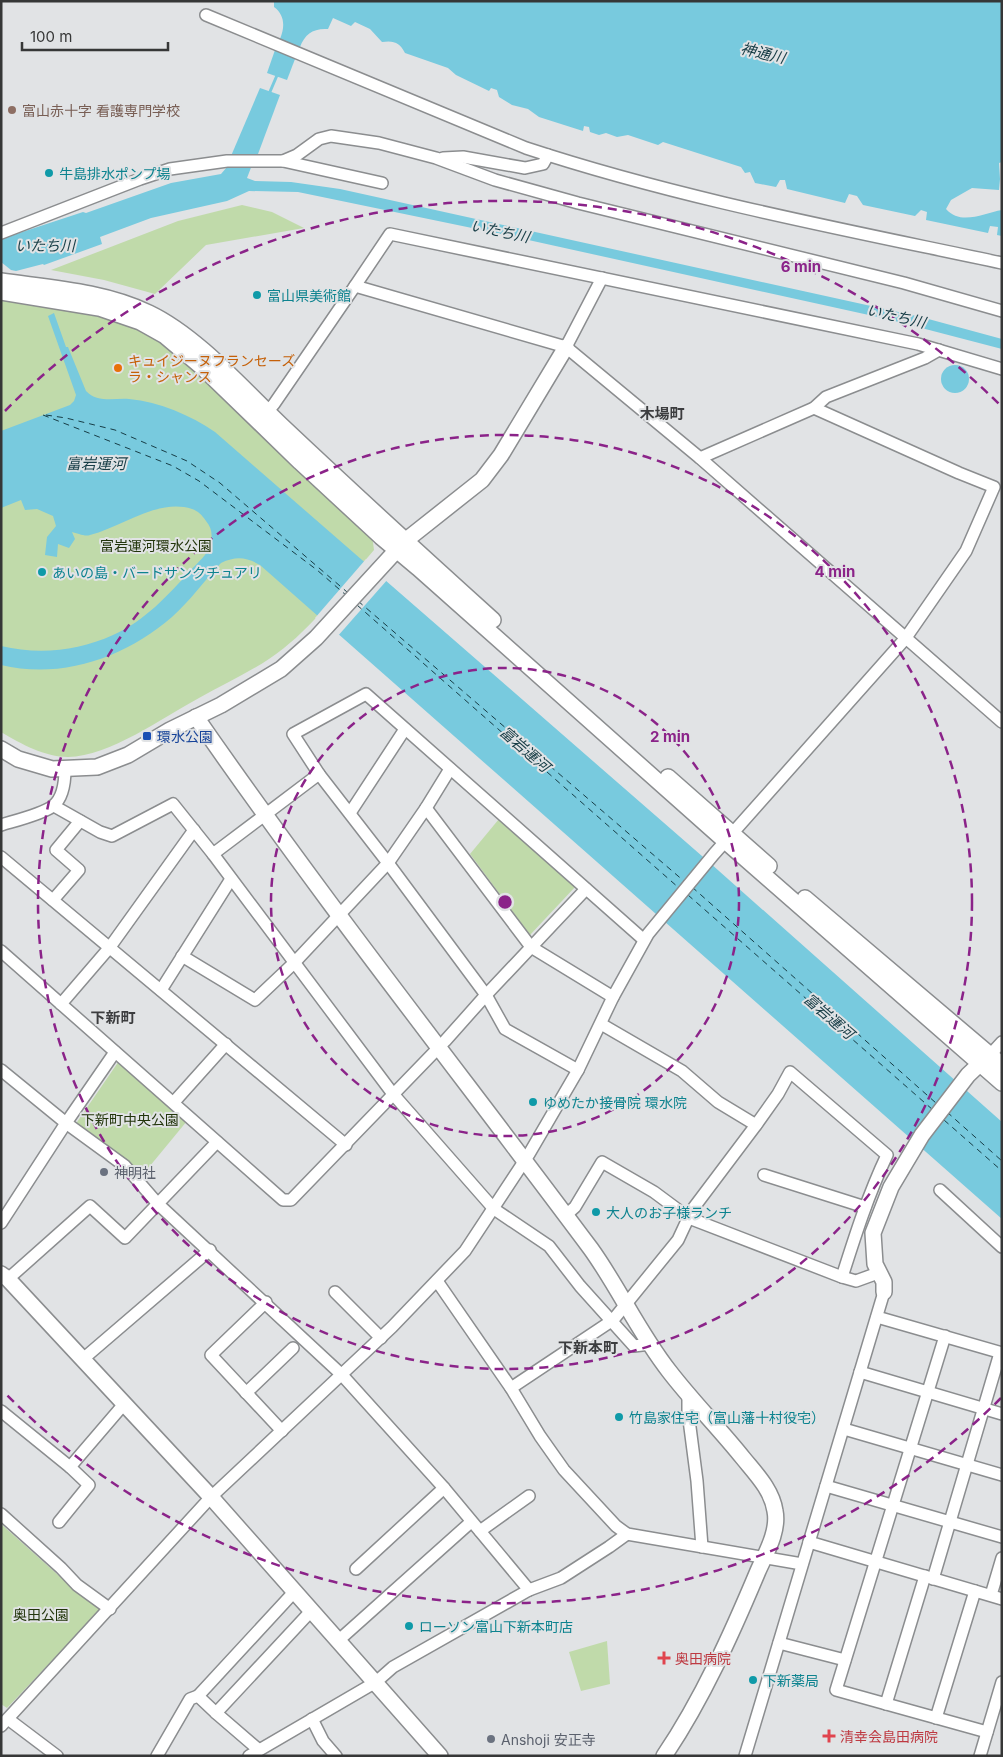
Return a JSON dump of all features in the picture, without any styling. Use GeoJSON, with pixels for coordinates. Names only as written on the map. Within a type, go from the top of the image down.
{"type":"FeatureCollection","features":[{"type":"Feature","properties":{"kind":"street"},"geometry":{"type":"LineString","coordinates":[[206,15],[526,148],[548,155],[690,196],[1002,263]]}},
{"type":"Feature","properties":{"kind":"street"},"geometry":{"type":"LineString","coordinates":[[282,160],[297,155],[319,139],[331,136],[379,143],[436,158],[495,180],[578,203],[904,283],[1002,311]]}},
{"type":"Feature","properties":{"kind":"street"},"geometry":{"type":"LineString","coordinates":[[436,158],[463,157],[525,168],[543,164],[548,155]]}},
{"type":"Feature","properties":{"kind":"street"},"geometry":{"type":"LineString","coordinates":[[1,233],[170,169],[227,161],[282,160],[382,183]]}},
{"type":"Feature","properties":{"kind":"street"},"geometry":{"type":"LineString","coordinates":[[264,417],[390,234],[918,344],[1002,369]]}},
{"type":"Feature","properties":{"kind":"street"},"geometry":{"type":"LineString","coordinates":[[1,749],[18,759],[52,769],[97,767],[128,755],[281,669],[316,638],[400,545],[482,480],[491,470],[566,347],[602,278]]}},
{"type":"Feature","properties":{"kind":"street"},"geometry":{"type":"LineString","coordinates":[[1,281],[81,292],[127,304],[149,313],[171,326],[202,350],[264,417],[400,545],[554,676],[729,837],[787,882],[985,1059],[1002,1083]]}},
{"type":"Feature","properties":{"kind":"street"},"geometry":{"type":"LineString","coordinates":[[355,286],[566,347],[700,458],[1002,722]]}},
{"type":"Feature","properties":{"kind":"street"},"geometry":{"type":"LineString","coordinates":[[1,292],[99,308],[140,322],[165,336],[264,417]]}},
{"type":"Feature","properties":{"kind":"street"},"geometry":{"type":"LineString","coordinates":[[700,458],[814,408],[826,397],[925,358],[940,350]]}},
{"type":"Feature","properties":{"kind":"street"},"geometry":{"type":"LineString","coordinates":[[57,1756],[5,1719],[110,1609],[211,1497],[381,1338],[465,1252],[524,1161],[578,1070],[613,997],[644,940],[714,854],[905,639],[966,551],[994,487],[814,408]]}},
{"type":"Feature","properties":{"kind":"street"},"geometry":{"type":"LineString","coordinates":[[578,1070],[505,1029],[486,995],[319,774],[293,734],[366,694],[644,940]]}},
{"type":"Feature","properties":{"kind":"street"},"geometry":{"type":"LineString","coordinates":[[196,717],[265,814],[594,1253],[650,1344],[669,1371],[727,1438],[770,1494],[776,1512],[775,1528],[764,1557],[701,1693],[664,1756]]}},
{"type":"Feature","properties":{"kind":"street"},"geometry":{"type":"LineString","coordinates":[[350,813],[405,729]]}},
{"type":"Feature","properties":{"kind":"street"},"geometry":{"type":"LineString","coordinates":[[1,825],[54,806],[65,780],[65,769]]}},
{"type":"Feature","properties":{"kind":"street"},"geometry":{"type":"LineString","coordinates":[[182,956],[255,1000],[340,915],[388,863],[450,769]]}},
{"type":"Feature","properties":{"kind":"street"},"geometry":{"type":"LineString","coordinates":[[213,854],[319,774]]}},
{"type":"Feature","properties":{"kind":"street"},"geometry":{"type":"LineString","coordinates":[[54,806],[100,832],[112,836],[174,804],[392,1094],[494,1209],[549,1246],[580,1286],[634,1346],[650,1344]]}},
{"type":"Feature","properties":{"kind":"street"},"geometry":{"type":"LineString","coordinates":[[426,808],[531,947],[613,997]]}},
{"type":"Feature","properties":{"kind":"street"},"geometry":{"type":"LineString","coordinates":[[54,900],[79,870],[56,850],[80,821]]}},
{"type":"Feature","properties":{"kind":"street"},"geometry":{"type":"LineString","coordinates":[[61,1004],[110,947],[194,830]]}},
{"type":"Feature","properties":{"kind":"street"},"geometry":{"type":"LineString","coordinates":[[1,857],[346,1145]]}},
{"type":"Feature","properties":{"kind":"street"},"geometry":{"type":"LineString","coordinates":[[161,990],[231,879]]}},
{"type":"Feature","properties":{"kind":"street"},"geometry":{"type":"LineString","coordinates":[[1,951],[283,1200],[291,1200],[439,1047],[586,889]]}},
{"type":"Feature","properties":{"kind":"street"},"geometry":{"type":"LineString","coordinates":[[601,1024],[682,1071],[718,1102],[756,1125]]}},
{"type":"Feature","properties":{"kind":"street"},"geometry":{"type":"LineString","coordinates":[[745,1756],[884,1292],[884,1282],[875,1264],[873,1233],[901,1168],[922,1135],[968,1075],[1002,1042]]}},
{"type":"Feature","properties":{"kind":"street"},"geometry":{"type":"LineString","coordinates":[[174,1102],[226,1044]]}},
{"type":"Feature","properties":{"kind":"street"},"geometry":{"type":"LineString","coordinates":[[1,1223],[115,1052]]}},
{"type":"Feature","properties":{"kind":"street"},"geometry":{"type":"LineString","coordinates":[[985,1059],[1002,1065]]}},
{"type":"Feature","properties":{"kind":"street"},"geometry":{"type":"LineString","coordinates":[[2,1071],[66,1123],[125,1166],[158,1204],[266,1302],[342,1375],[444,1488],[529,1590]]}},
{"type":"Feature","properties":{"kind":"street"},"geometry":{"type":"LineString","coordinates":[[511,1388],[612,1320],[626,1306],[678,1240],[688,1218],[708,1188],[778,1094],[790,1072],[887,1156],[865,1207],[842,1277]]}},
{"type":"Feature","properties":{"kind":"street"},"geometry":{"type":"LineString","coordinates":[[217,1142],[125,1238],[90,1206],[5,1277],[211,1497],[440,1756]]}},
{"type":"Feature","properties":{"kind":"street"},"geometry":{"type":"LineString","coordinates":[[565,1216],[575,1207],[602,1162],[654,1192],[688,1218],[842,1277],[856,1281],[878,1273]]}},
{"type":"Feature","properties":{"kind":"street"},"geometry":{"type":"LineString","coordinates":[[764,1175],[865,1207]]}},
{"type":"Feature","properties":{"kind":"street"},"geometry":{"type":"LineString","coordinates":[[940,1190],[1002,1247]]}},
{"type":"Feature","properties":{"kind":"street"},"geometry":{"type":"LineString","coordinates":[[83,1359],[210,1250]]}},
{"type":"Feature","properties":{"kind":"street"},"geometry":{"type":"LineString","coordinates":[[438,1281],[564,1470],[616,1526],[626,1534],[802,1564]]}},
{"type":"Feature","properties":{"kind":"street"},"geometry":{"type":"LineString","coordinates":[[335,1292],[381,1338]]}},
{"type":"Feature","properties":{"kind":"street"},"geometry":{"type":"LineString","coordinates":[[266,1302],[211,1355],[282,1430]]}},
{"type":"Feature","properties":{"kind":"street"},"geometry":{"type":"LineString","coordinates":[[877,1317],[1001,1353],[950,1522],[929,1577],[886,1704]]}},
{"type":"Feature","properties":{"kind":"street"},"geometry":{"type":"LineString","coordinates":[[945,1336],[836,1690],[987,1732]]}},
{"type":"Feature","properties":{"kind":"street"},"geometry":{"type":"LineString","coordinates":[[246,1393],[293,1348]]}},
{"type":"Feature","properties":{"kind":"street"},"geometry":{"type":"LineString","coordinates":[[860,1372],[1002,1414]]}},
{"type":"Feature","properties":{"kind":"street"},"geometry":{"type":"LineString","coordinates":[[688,1395],[688,1412],[697,1481],[702,1547]]}},
{"type":"Feature","properties":{"kind":"street"},"geometry":{"type":"LineString","coordinates":[[70,1467],[124,1404]]}},
{"type":"Feature","properties":{"kind":"street"},"geometry":{"type":"LineString","coordinates":[[1,1411],[70,1467],[89,1485],[59,1522]]}},
{"type":"Feature","properties":{"kind":"street"},"geometry":{"type":"LineString","coordinates":[[844,1429],[1002,1475]]}},
{"type":"Feature","properties":{"kind":"street"},"geometry":{"type":"LineString","coordinates":[[826,1486],[1002,1537]]}},
{"type":"Feature","properties":{"kind":"street"},"geometry":{"type":"LineString","coordinates":[[356,1569],[444,1488]]}},
{"type":"Feature","properties":{"kind":"street"},"geometry":{"type":"LineString","coordinates":[[480,1531],[529,1496]]}},
{"type":"Feature","properties":{"kind":"street"},"geometry":{"type":"LineString","coordinates":[[1,1514],[77,1585],[110,1609]]}},
{"type":"Feature","properties":{"kind":"street"},"geometry":{"type":"LineString","coordinates":[[339,1640],[471,1522]]}},
{"type":"Feature","properties":{"kind":"street"},"geometry":{"type":"LineString","coordinates":[[198,1696],[254,1753],[376,1682],[393,1667],[529,1590],[562,1578],[626,1534]]}},
{"type":"Feature","properties":{"kind":"street"},"geometry":{"type":"LineString","coordinates":[[809,1542],[996,1597],[1002,1558]]}},
{"type":"Feature","properties":{"kind":"street"},"geometry":{"type":"LineString","coordinates":[[158,1756],[190,1699],[198,1696],[295,1590]]}},
{"type":"Feature","properties":{"kind":"street"},"geometry":{"type":"LineString","coordinates":[[936,1718],[974,1590]]}},
{"type":"Feature","properties":{"kind":"street"},"geometry":{"type":"LineString","coordinates":[[216,1713],[312,1610]]}},
{"type":"Feature","properties":{"kind":"street"},"geometry":{"type":"LineString","coordinates":[[779,1643],[845,1660]]}},
{"type":"Feature","properties":{"kind":"street"},"geometry":{"type":"LineString","coordinates":[[980,1756],[1002,1682]]}},
{"type":"Feature","properties":{"kind":"street"},"geometry":{"type":"LineString","coordinates":[[312,1719],[324,1741],[336,1756]]}},
{"type":"Feature","properties":{"kind":"green space"},"geometry":{"type":"Polygon","coordinates":[[[242,205],[272,212],[304,228],[206,245],[155,294],[104,280],[51,270],[178,221],[242,205]]]}},
{"type":"Feature","properties":{"kind":"green space","name":"富岩運河環水公園"},"geometry":{"type":"Polygon","coordinates":[[[1,300],[88,312],[133,327],[152,336],[191,365],[372,535],[374,550],[308,626],[274,656],[135,735],[101,750],[84,755],[68,757],[51,755],[25,745],[1,732],[1,300]]]}},
{"type":"Feature","properties":{"kind":"green space"},"geometry":{"type":"Polygon","coordinates":[[[499,819],[576,886],[530,935],[470,854],[499,819]]]}},
{"type":"Feature","properties":{"kind":"green space","name":"下新町中央公園"},"geometry":{"type":"Polygon","coordinates":[[[119,1061],[187,1121],[140,1178],[75,1125],[119,1061]]]}},
{"type":"Feature","properties":{"kind":"green space","name":"奥田公園"},"geometry":{"type":"Polygon","coordinates":[[[1,1524],[100,1610],[7,1708],[1,1704],[1,1524]]]}},
{"type":"Feature","properties":{"kind":"green space"},"geometry":{"type":"Polygon","coordinates":[[[607,1641],[610,1684],[581,1691],[569,1652],[607,1641]]]}},
{"type":"Feature","properties":{"kind":"water","name":"神通川"},"geometry":{"type":"Polygon","coordinates":[[[274,1],[1002,1],[1002,162],[999,163],[999,190],[972,188],[951,200],[946,209],[952,214],[966,218],[1002,210],[1002,236],[997,235],[998,227],[990,226],[988,233],[926,220],[927,212],[921,210],[915,216],[863,205],[857,196],[849,194],[845,203],[787,189],[785,180],[780,180],[776,187],[755,183],[750,172],[745,173],[741,167],[663,142],[658,145],[628,135],[617,137],[606,133],[599,135],[590,132],[589,127],[584,126],[583,131],[539,117],[528,109],[512,105],[499,97],[497,90],[491,88],[489,91],[456,75],[448,68],[405,53],[396,43],[390,41],[382,42],[370,29],[355,22],[351,26],[333,18],[328,29],[310,33],[300,47],[280,39],[283,22],[278,10],[274,7],[274,1]]]}},
{"type":"Feature","properties":{"kind":"water"},"geometry":{"type":"Polygon","coordinates":[[[275,50],[295,59],[287,80],[267,73],[275,50]]]}},
{"type":"Feature","properties":{"kind":"water"},"geometry":{"type":"Polygon","coordinates":[[[260,88],[280,95],[258,154],[231,156],[260,88]]]}},
{"type":"Feature","properties":{"kind":"water","name":"いたち川"},"geometry":{"type":"Polygon","coordinates":[[[252,165],[247,178],[255,181],[291,182],[340,189],[921,317],[1002,339],[1002,349],[887,319],[501,234],[298,192],[249,191],[227,201],[151,218],[100,237],[102,244],[44,265],[16,271],[11,270],[1,262],[1,239],[83,212],[86,213],[171,183],[221,174],[227,167],[252,165]]]}},
{"type":"Feature","properties":{"kind":"water","name":"富岩運河"},"geometry":{"type":"Polygon","coordinates":[[[54,313],[66,347],[68,347],[86,391],[90,395],[100,399],[129,399],[163,406],[195,420],[215,432],[710,863],[1002,1122],[1002,1219],[260,565],[241,558],[221,563],[172,617],[154,631],[114,654],[70,667],[24,669],[1,665],[1,646],[15,649],[58,650],[86,645],[125,629],[146,615],[174,589],[205,555],[210,546],[210,526],[198,512],[192,509],[166,507],[153,510],[90,535],[72,532],[75,539],[69,548],[58,544],[57,557],[45,555],[47,537],[56,526],[53,516],[37,509],[25,510],[21,500],[1,508],[1,431],[70,405],[76,395],[48,316],[54,313]]]}},
{"type":"Feature","properties":{"kind":"water"},"geometry":{"type":"Polygon","coordinates":[[[955,365],[965,369],[969,379],[965,389],[955,393],[945,389],[941,379],[945,369],[955,365]]]}},
{"type":"Feature","properties":{"kind":"pier"},"geometry":{"type":"Polygon","coordinates":[[[366,559],[388,579],[337,637],[315,618],[366,559]]]}},
{"type":"Feature","properties":{"kind":"waterway"},"geometry":{"type":"LineString","coordinates":[[269,94],[278,73]]}},
{"type":"Feature","properties":{"kind":"ferry route"},"geometry":{"type":"LineString","coordinates":[[43,415],[173,466],[199,481],[317,570],[347,596]]}},
{"type":"Feature","properties":{"kind":"ferry route"},"geometry":{"type":"LineString","coordinates":[[46,415],[115,430],[187,461],[220,483],[347,592]]}},
{"type":"Feature","properties":{"kind":"ferry route"},"geometry":{"type":"LineString","coordinates":[[358,601],[685,882]]}},
{"type":"Feature","properties":{"kind":"ferry route"},"geometry":{"type":"LineString","coordinates":[[357,605],[679,888]]}},
{"type":"Feature","properties":{"kind":"ferry route"},"geometry":{"type":"LineString","coordinates":[[692,887],[936,1103]]}},
{"type":"Feature","properties":{"kind":"ferry route"},"geometry":{"type":"LineString","coordinates":[[688,895],[933,1110]]}},
{"type":"Feature","properties":{"kind":"ferry route"},"geometry":{"type":"LineString","coordinates":[[947,1112],[1002,1161]]}},
{"type":"Feature","properties":{"kind":"ferry route"},"geometry":{"type":"LineString","coordinates":[[944,1120],[1002,1171]]}},
{"type":"Feature","properties":{"kind":"place","name":"富山赤十字 看護専門学校"},"geometry":{"type":"Point","coordinates":[12,110]}},
{"type":"Feature","properties":{"kind":"place","name":"牛島排水ポンプ場"},"geometry":{"type":"Point","coordinates":[49,173]}},
{"type":"Feature","properties":{"kind":"place","name":"富山県美術館"},"geometry":{"type":"Point","coordinates":[257,295]}},
{"type":"Feature","properties":{"kind":"place","name":"キュイジーヌフランセーズ ラ・シャンス"},"geometry":{"type":"Point","coordinates":[118,368]}},
{"type":"Feature","properties":{"kind":"place","name":"あいの島・バードサンクチュアリ"},"geometry":{"type":"Point","coordinates":[42,572]}},
{"type":"Feature","properties":{"kind":"place","name":"環水公園"},"geometry":{"type":"Point","coordinates":[147,736]}},
{"type":"Feature","properties":{"kind":"place","name":"ゆめたか接骨院 環水院"},"geometry":{"type":"Point","coordinates":[533,1102]}},
{"type":"Feature","properties":{"kind":"place","name":"神明社"},"geometry":{"type":"Point","coordinates":[104,1172]}},
{"type":"Feature","properties":{"kind":"place","name":"大人のお子様ランチ"},"geometry":{"type":"Point","coordinates":[596,1212]}},
{"type":"Feature","properties":{"kind":"place","name":"竹島家住宅（富山藩十村役宅）"},"geometry":{"type":"Point","coordinates":[619,1417]}},
{"type":"Feature","properties":{"kind":"place","name":"ローソン富山下新本町店"},"geometry":{"type":"Point","coordinates":[409,1626]}},
{"type":"Feature","properties":{"kind":"place","name":"奥田病院"},"geometry":{"type":"Point","coordinates":[664,1658]}},
{"type":"Feature","properties":{"kind":"place","name":"下新薬局"},"geometry":{"type":"Point","coordinates":[753,1680]}},
{"type":"Feature","properties":{"kind":"place","name":"清幸会島田病院"},"geometry":{"type":"Point","coordinates":[829,1736]}},
{"type":"Feature","properties":{"kind":"place","name":"Anshoji 安正寺"},"geometry":{"type":"Point","coordinates":[491,1739]}},
{"type":"Feature","properties":{"kind":"district","name":"木場町"},"geometry":{"type":"Point","coordinates":[662,413]}},
{"type":"Feature","properties":{"kind":"district","name":"下新町"},"geometry":{"type":"Point","coordinates":[113,1017]}},
{"type":"Feature","properties":{"kind":"district","name":"下新本町"},"geometry":{"type":"Point","coordinates":[588,1347]}}]}
